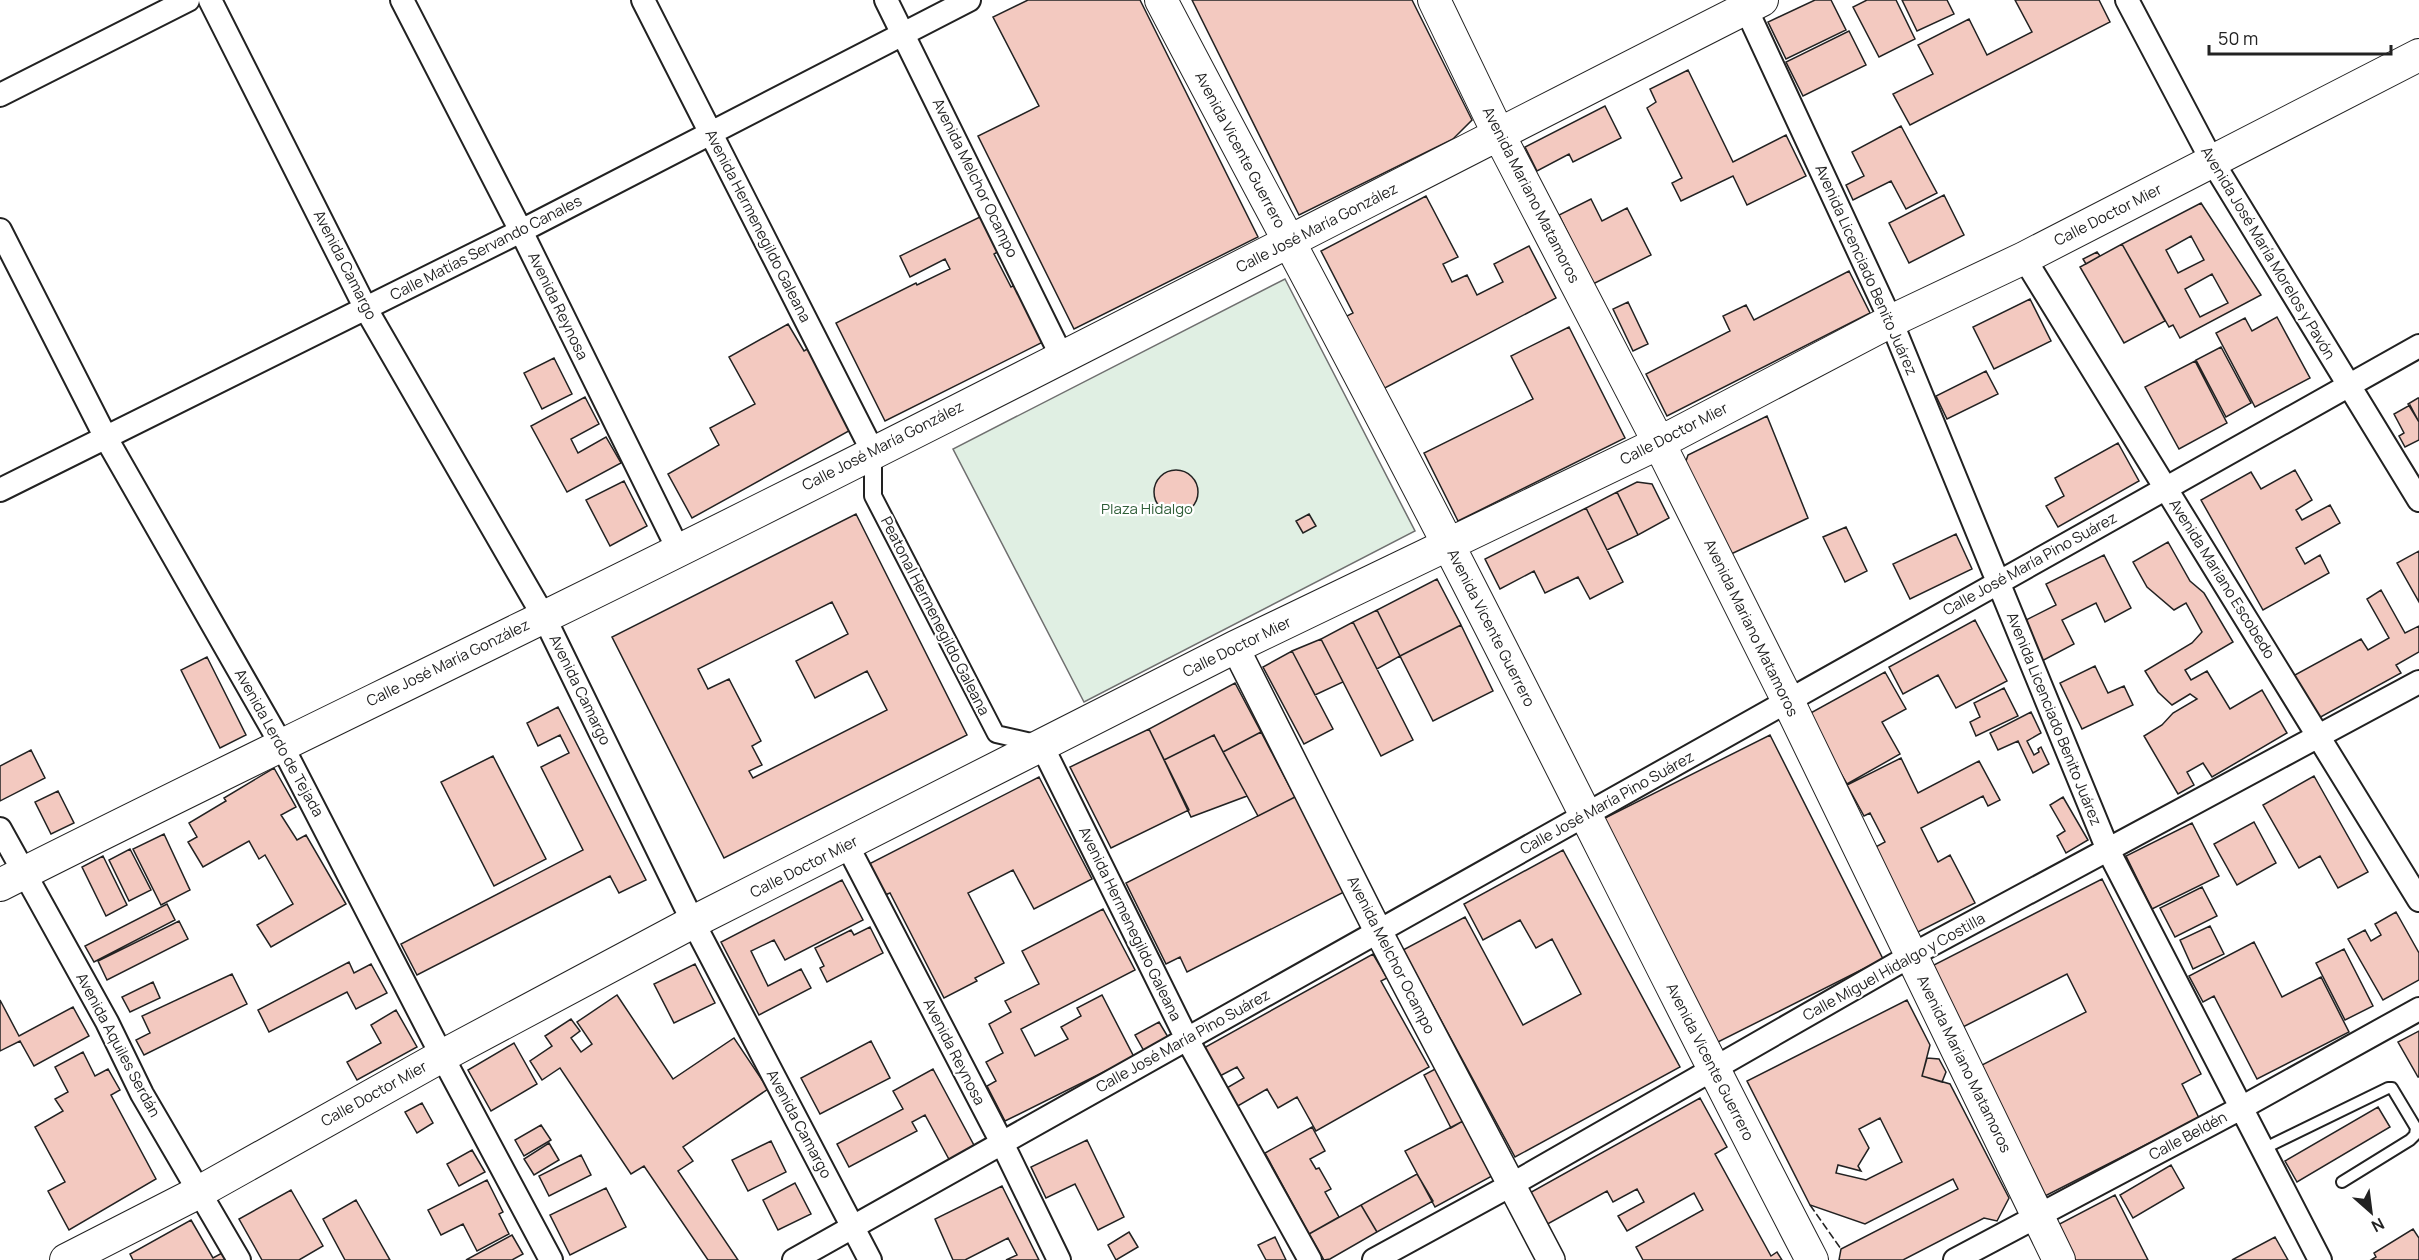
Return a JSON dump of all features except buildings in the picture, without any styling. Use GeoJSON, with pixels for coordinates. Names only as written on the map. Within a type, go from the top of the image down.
{"type":"FeatureCollection","features":[{"type":"Feature","properties":{"kind":"main road","name":"Avenida Vicente Guerrero"},"geometry":{"type":"LineString","coordinates":[[1161,0],[1448,543],[1587,814],[1713,1069],[1812,1260]]}},
{"type":"Feature","properties":{"kind":"main road","name":"Avenida Mariano Matamoros"},"geometry":{"type":"LineString","coordinates":[[1434,0],[1499,135],[1659,443],[1788,701],[2059,1260]]}},
{"type":"Feature","properties":{"kind":"main road","name":"Calle José María González"},"geometry":{"type":"LineString","coordinates":[[12,878],[281,744],[544,617],[1062,357],[1499,135],[1750,3]]}},
{"type":"Feature","properties":{"kind":"main road","name":"Calle Doctor Mier"},"geometry":{"type":"LineString","coordinates":[[66,1260],[199,1192],[442,1056],[693,922],[1235,647],[1659,443],[1891,321],[2024,258],[2419,55]]}},
{"type":"Feature","properties":{"kind":"street"},"geometry":{"type":"LineString","coordinates":[[0,96],[188,0]]}},
{"type":"Feature","properties":{"kind":"street","name":"Avenida Camargo"},"geometry":{"type":"LineString","coordinates":[[210,0],[366,309],[544,617],[693,922],[870,1260]]}},
{"type":"Feature","properties":{"kind":"street","name":"Avenida Reynosa"},"geometry":{"type":"LineString","coordinates":[[402,0],[521,231],[678,549]]}},
{"type":"Feature","properties":{"kind":"street","name":"Avenida Hermenegildo Galeana"},"geometry":{"type":"LineString","coordinates":[[643,0],[873,452]]}},
{"type":"Feature","properties":{"kind":"street","name":"Avenida Melchor Ocampo"},"geometry":{"type":"LineString","coordinates":[[886,0],[905,34],[1062,357]]}},
{"type":"Feature","properties":{"kind":"street","name":"Calle Matías Servando Canales"},"geometry":{"type":"LineString","coordinates":[[0,490],[521,231],[969,0]]}},
{"type":"Feature","properties":{"kind":"street","name":"Avenida José María Morelos y Pavón"},"geometry":{"type":"LineString","coordinates":[[2127,0],[2212,161],[2347,386],[2419,500]]}},
{"type":"Feature","properties":{"kind":"street","name":"Avenida Licenciado Benito Juárez"},"geometry":{"type":"LineString","coordinates":[[1750,3],[1891,321],[2108,850],[2320,1260]]}},
{"type":"Feature","properties":{"kind":"street","name":"Avenida Lerdo de Tejada"},"geometry":{"type":"LineString","coordinates":[[0,230],[106,438],[281,744],[550,1260]]}},
{"type":"Feature","properties":{"kind":"street","name":"Avenida Mariano Escobedo"},"geometry":{"type":"LineString","coordinates":[[2024,258],[2419,900]]}},
{"type":"Feature","properties":{"kind":"street","name":"Calle José María Pino Suárez"},"geometry":{"type":"LineString","coordinates":[[794,1260],[2419,346]]}},
{"type":"Feature","properties":{"kind":"street","name":"Peatonal Hermenegildo Galeana"},"geometry":{"type":"LineString","coordinates":[[873,452],[873,496],[996,734],[1041,744]]}},
{"type":"Feature","properties":{"kind":"street","name":"Avenida Melchor Ocampo"},"geometry":{"type":"LineString","coordinates":[[1235,647],[1378,932],[1551,1260]]}},
{"type":"Feature","properties":{"kind":"street","name":"Calle Miguel Hidalgo y Costilla"},"geometry":{"type":"LineString","coordinates":[[1374,1260],[1511,1185],[1912,955],[2419,681]]}},
{"type":"Feature","properties":{"kind":"street","name":"Avenida Hermenegildo Galeana"},"geometry":{"type":"LineString","coordinates":[[1041,744],[1187,1039],[1310,1260]]}},
{"type":"Feature","properties":{"kind":"street","name":"Avenida Aquiles Serdán"},"geometry":{"type":"LineString","coordinates":[[0,829],[12,878],[107,1022],[142,1094],[239,1260]]}},
{"type":"Feature","properties":{"kind":"street","name":"Avenida Reynosa"},"geometry":{"type":"LineString","coordinates":[[847,845],[1002,1143],[1059,1260]]}},
{"type":"Feature","properties":{"kind":"street","name":"Calle Beldén"},"geometry":{"type":"LineString","coordinates":[[1955,1260],[2241,1108],[2419,1009]]}},
{"type":"Feature","properties":{"kind":"lane"},"geometry":{"type":"LineString","coordinates":[[2263,1149],[2392,1088],[2416,1128],[2415,1136],[2342,1182]]}},
{"type":"Feature","properties":{"kind":"green space","name":"Plaza Hidalgo"},"geometry":{"type":"Polygon","coordinates":[[[1285,279],[1415,531],[1084,702],[953,449],[1285,279]]]}},
{"type":"Feature","properties":{"kind":"fence"},"geometry":{"type":"LineString","coordinates":[[1810,1205],[1841,1249]]}}]}
